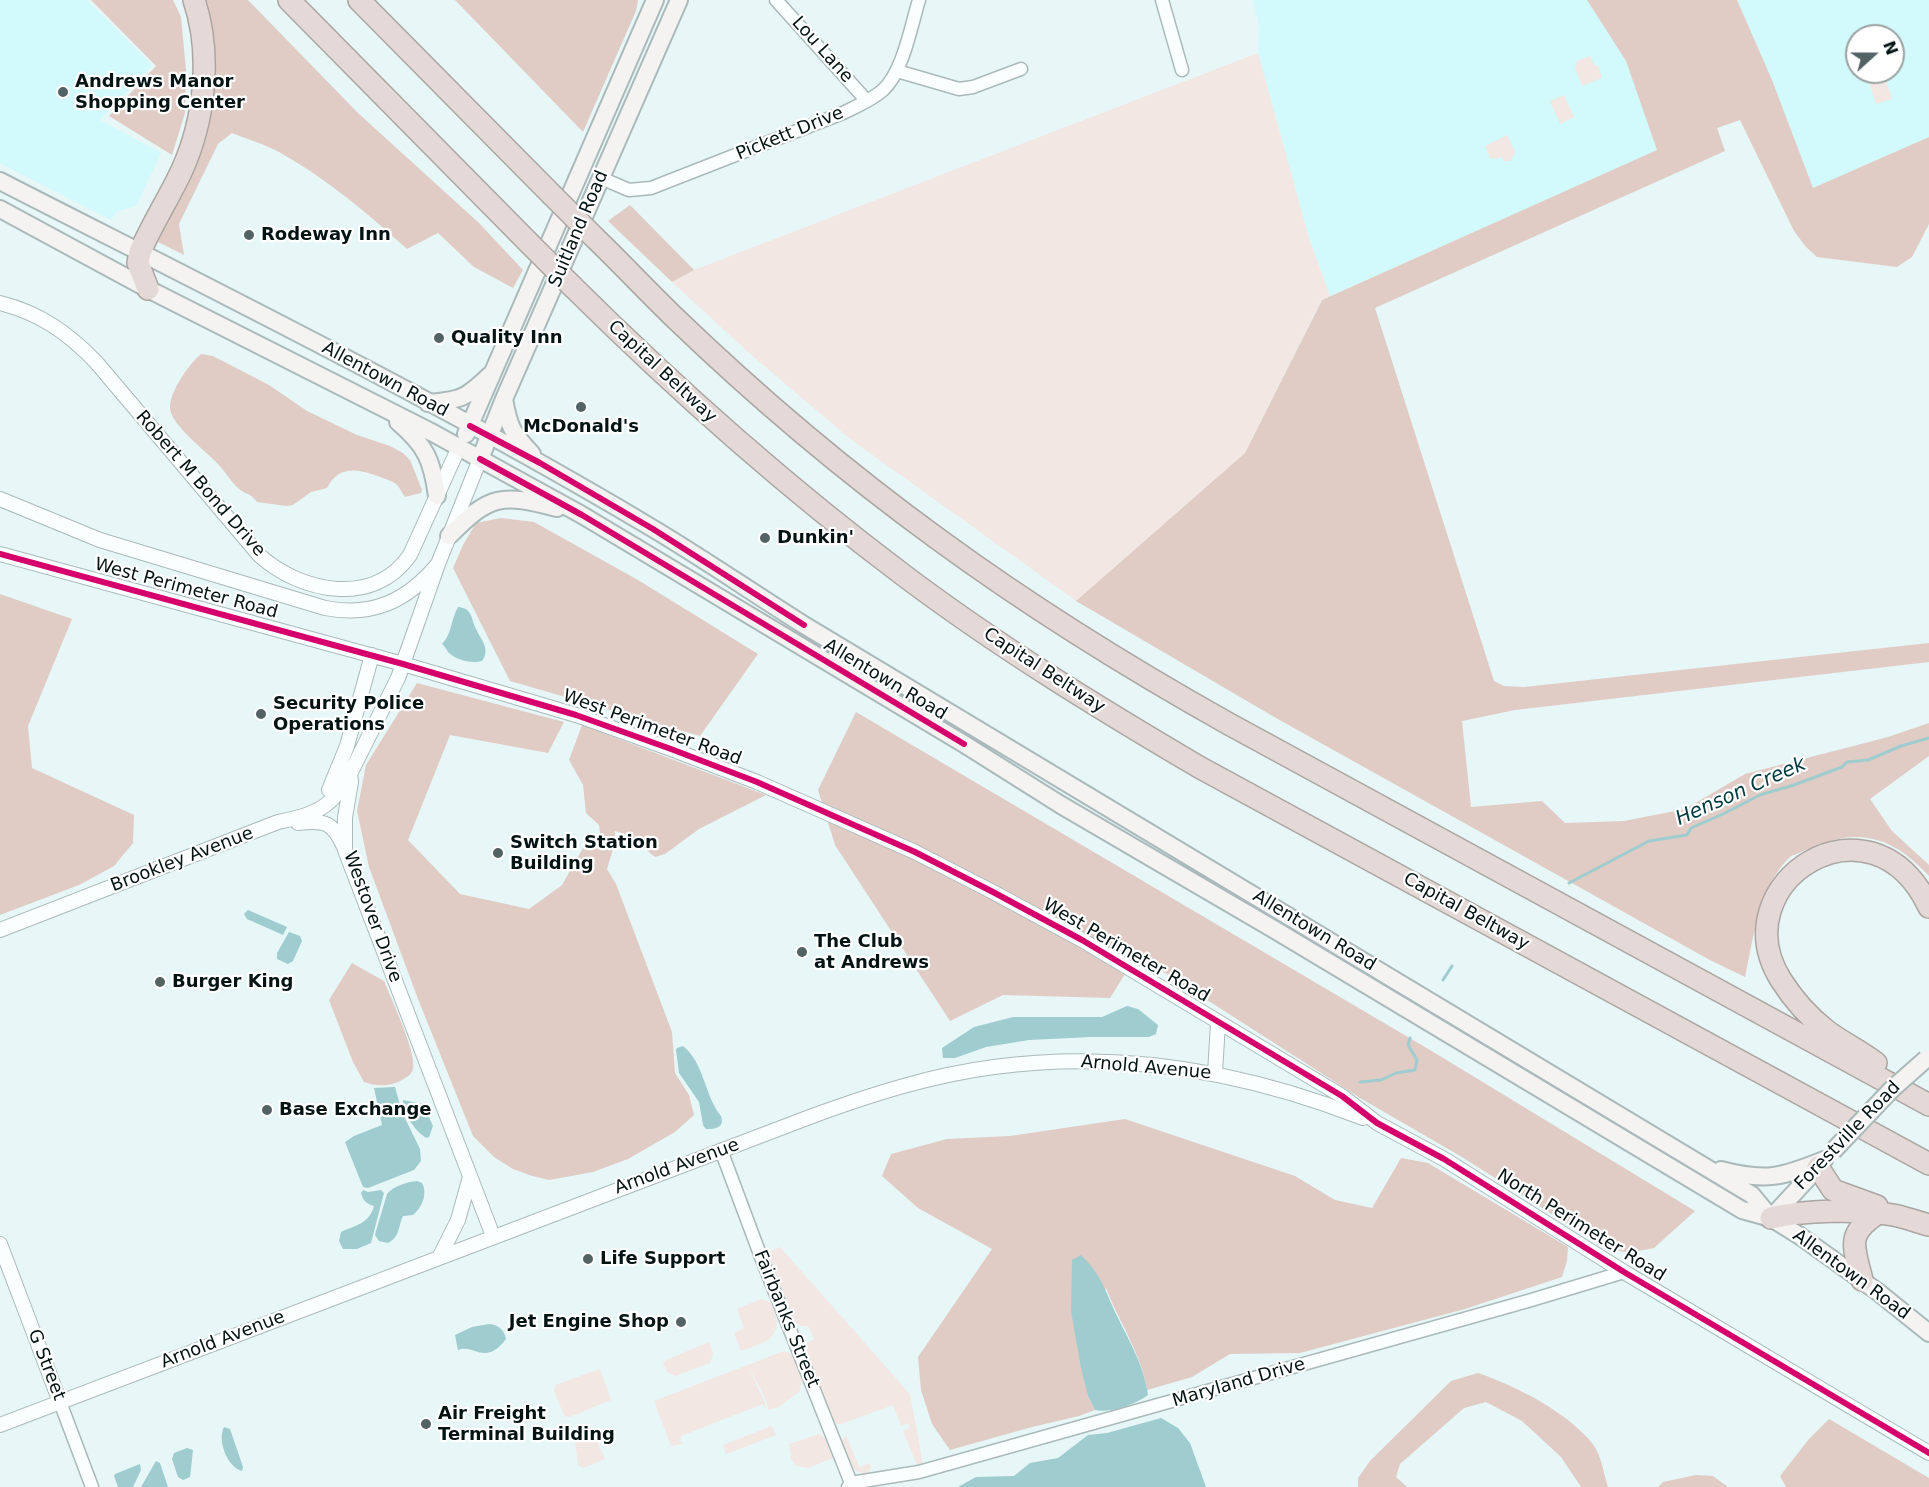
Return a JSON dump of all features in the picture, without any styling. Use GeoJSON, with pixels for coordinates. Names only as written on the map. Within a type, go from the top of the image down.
{"type":"FeatureCollection","features":[{"type":"Feature","properties":{"kind":"highway"},"geometry":{"type":"LineString","coordinates":[[148,289],[138,263],[140,252],[183,168],[198,121],[203,86],[203,51],[194,0]]}},
{"type":"Feature","properties":{"kind":"highway","name":"Capital Beltway"},"geometry":{"type":"LineString","coordinates":[[289,0],[646,359],[765,465],[903,575],[1046,673],[1128,725],[1209,772],[1929,1164]]}},
{"type":"Feature","properties":{"kind":"highway"},"geometry":{"type":"LineString","coordinates":[[359,0],[675,318],[799,429],[938,539],[1077,634],[1159,685],[1929,1105]]}},
{"type":"Feature","properties":{"kind":"highway"},"geometry":{"type":"LineString","coordinates":[[1929,907],[1916,884],[1894,864],[1861,851],[1836,851],[1802,866],[1783,885],[1771,910],[1768,938],[1770,955],[1776,971],[1801,1007],[1827,1030],[1866,1055],[1929,1105]]}},
{"type":"Feature","properties":{"kind":"highway"},"geometry":{"type":"LineString","coordinates":[[1825,1159],[1833,1190],[1875,1206],[1886,1214]]}},
{"type":"Feature","properties":{"kind":"highway"},"geometry":{"type":"LineString","coordinates":[[1771,1218],[1800,1213],[1886,1214],[1929,1225]]}},
{"type":"Feature","properties":{"kind":"highway"},"geometry":{"type":"LineString","coordinates":[[1862,1280],[1854,1240],[1862,1224],[1886,1214]]}},
{"type":"Feature","properties":{"kind":"main road","name":"Suitland Road"},"geometry":{"type":"LineString","coordinates":[[459,447],[495,370],[655,0]]}},
{"type":"Feature","properties":{"kind":"main road","name":"Suitland Road"},"geometry":{"type":"LineString","coordinates":[[480,459],[504,399],[679,0]]}},
{"type":"Feature","properties":{"kind":"main road","name":"Allentown Road"},"geometry":{"type":"LineString","coordinates":[[0,181],[369,370],[540,463],[653,529],[804,625],[1752,1195],[1771,1218]]}},
{"type":"Feature","properties":{"kind":"main road","name":"Allentown Road"},"geometry":{"type":"LineString","coordinates":[[0,209],[148,289],[459,447],[582,515],[964,744],[1061,805],[1275,930],[1742,1210],[1771,1218],[1862,1280],[1929,1333]]}},
{"type":"Feature","properties":{"kind":"main road"},"geometry":{"type":"LineString","coordinates":[[428,403],[462,398],[495,370]]}},
{"type":"Feature","properties":{"kind":"main road"},"geometry":{"type":"LineString","coordinates":[[504,399],[513,432],[540,463]]}},
{"type":"Feature","properties":{"kind":"main road"},"geometry":{"type":"LineString","coordinates":[[380,406],[412,434],[425,450],[433,470],[437,496]]}},
{"type":"Feature","properties":{"kind":"main road"},"geometry":{"type":"LineString","coordinates":[[449,536],[480,507],[503,499],[529,501],[582,515]]}},
{"type":"Feature","properties":{"kind":"main road"},"geometry":{"type":"LineString","coordinates":[[794,643],[804,625]]}},
{"type":"Feature","properties":{"kind":"main road"},"geometry":{"type":"LineString","coordinates":[[1275,930],[1285,914]]}},
{"type":"Feature","properties":{"kind":"main road","name":"Forestville Road"},"geometry":{"type":"LineString","coordinates":[[1771,1218],[1892,1089],[1927,1058]]}},
{"type":"Feature","properties":{"kind":"main road"},"geometry":{"type":"LineString","coordinates":[[1702,1165],[1746,1176],[1766,1178],[1785,1175],[1825,1159]]}},
{"type":"Feature","properties":{"kind":"street","name":"Lou Lane"},"geometry":{"type":"LineString","coordinates":[[776,0],[867,101]]}},
{"type":"Feature","properties":{"kind":"street","name":"Pickett Drive"},"geometry":{"type":"LineString","coordinates":[[601,178],[629,190],[651,188],[867,101],[884,90],[897,71],[919,0]]}},
{"type":"Feature","properties":{"kind":"street"},"geometry":{"type":"LineString","coordinates":[[1162,0],[1182,70]]}},
{"type":"Feature","properties":{"kind":"street"},"geometry":{"type":"LineString","coordinates":[[897,71],[959,89],[973,87],[1021,69]]}},
{"type":"Feature","properties":{"kind":"street","name":"Robert M Bond Drive"},"geometry":{"type":"LineString","coordinates":[[0,303],[45,320],[76,341],[255,550],[272,566],[288,575],[326,587],[340,589],[366,587],[391,577],[403,566],[411,555],[459,447]]}},
{"type":"Feature","properties":{"kind":"street","name":"Robert M Bond Drive"},"geometry":{"type":"LineString","coordinates":[[0,499],[100,540],[340,611],[360,611],[390,603],[417,585],[438,564],[480,459]]}},
{"type":"Feature","properties":{"kind":"street","name":"West Perimeter Road"},"geometry":{"type":"LineString","coordinates":[[0,554],[404,664],[576,715],[671,748],[836,815],[915,852],[1082,940],[1218,1023]]}},
{"type":"Feature","properties":{"kind":"street","name":"Westover Drive"},"geometry":{"type":"LineString","coordinates":[[438,564],[404,664],[350,774],[351,782],[345,817],[345,850],[492,1236]]}},
{"type":"Feature","properties":{"kind":"street"},"geometry":{"type":"LineString","coordinates":[[346,829],[328,815],[311,809],[330,789],[336,776],[347,746],[372,655]]}},
{"type":"Feature","properties":{"kind":"street","name":"Brookley Avenue"},"geometry":{"type":"LineString","coordinates":[[0,930],[311,809],[334,797],[350,774]]}},
{"type":"Feature","properties":{"kind":"street"},"geometry":{"type":"LineString","coordinates":[[278,822],[289,824],[314,821],[326,824],[339,834],[345,850]]}},
{"type":"Feature","properties":{"kind":"street"},"geometry":{"type":"LineString","coordinates":[[1215,1073],[1218,1023]]}},
{"type":"Feature","properties":{"kind":"street","name":"North Perimeter Road"},"geometry":{"type":"LineString","coordinates":[[1218,1023],[1238,1032],[1342,1096],[1377,1123],[1444,1159],[1624,1272],[1929,1452]]}},
{"type":"Feature","properties":{"kind":"street","name":"Arnold Avenue"},"geometry":{"type":"LineString","coordinates":[[0,1425],[721,1150],[869,1096],[932,1079],[994,1067],[1095,1062],[1168,1066],[1261,1083],[1309,1097],[1377,1123]]}},
{"type":"Feature","properties":{"kind":"street","name":"Fairbanks Street"},"geometry":{"type":"LineString","coordinates":[[721,1150],[849,1485]]}},
{"type":"Feature","properties":{"kind":"street"},"geometry":{"type":"LineString","coordinates":[[440,1256],[458,1220],[470,1177]]}},
{"type":"Feature","properties":{"kind":"street","name":"G Street"},"geometry":{"type":"LineString","coordinates":[[0,1244],[92,1487]]}},
{"type":"Feature","properties":{"kind":"street","name":"Maryland Drive"},"geometry":{"type":"LineString","coordinates":[[849,1485],[919,1472],[1624,1272]]}},
{"type":"Feature","properties":{"kind":"shaded area","name":"Andrews Manor Shopping Center"},"geometry":{"type":"Polygon","coordinates":[[[0,0],[87,0],[152,65],[100,120],[161,153],[136,206],[116,212],[111,220],[0,163],[0,0]]]}},
{"type":"Feature","properties":{"kind":"shaded area"},"geometry":{"type":"Polygon","coordinates":[[[91,0],[173,0],[181,17],[186,70],[185,113],[172,155],[109,116],[156,66],[91,0]]]}},
{"type":"Feature","properties":{"kind":"shaded area"},"geometry":{"type":"Polygon","coordinates":[[[198,0],[248,0],[358,113],[479,223],[523,270],[513,288],[474,267],[438,233],[407,249],[361,209],[313,173],[273,149],[232,133],[218,144],[179,224],[184,255],[158,242],[198,156],[198,0]]]}},
{"type":"Feature","properties":{"kind":"shaded area"},"geometry":{"type":"Polygon","coordinates":[[[455,0],[638,0],[636,11],[583,132],[455,0]]]}},
{"type":"Feature","properties":{"kind":"shaded area"},"geometry":{"type":"Polygon","coordinates":[[[1253,0],[1587,0],[1626,61],[1658,150],[1330,296],[1309,238],[1258,53],[1259,26],[1253,0]]]}},
{"type":"Feature","properties":{"kind":"shaded area"},"geometry":{"type":"Polygon","coordinates":[[[1587,0],[1737,0],[1772,80],[1813,188],[1929,137],[1929,224],[1912,257],[1897,267],[1817,257],[1806,247],[1794,231],[1740,120],[1717,128],[1725,151],[1375,308],[1494,681],[1504,686],[1524,687],[1929,643],[1929,662],[1515,710],[1462,721],[1471,807],[1542,801],[1565,823],[1624,821],[1685,809],[1745,774],[1888,737],[1929,723],[1929,756],[1870,799],[1892,831],[1929,865],[1929,876],[1899,850],[1867,838],[1838,839],[1819,844],[1792,856],[1775,876],[1764,898],[1745,977],[1708,959],[1276,718],[1076,601],[1245,453],[1322,300],[1657,150],[1626,61],[1587,0]]]}},
{"type":"Feature","properties":{"kind":"shaded area"},"geometry":{"type":"Polygon","coordinates":[[[1737,0],[1929,0],[1929,137],[1813,188],[1772,80],[1737,0]]]}},
{"type":"Feature","properties":{"kind":"shaded area"},"geometry":{"type":"Polygon","coordinates":[[[1258,53],[1309,238],[1330,296],[1321,300],[1245,453],[1076,601],[849,438],[749,353],[672,282],[694,270],[1258,53]]]}},
{"type":"Feature","properties":{"kind":"shaded area"},"geometry":{"type":"Polygon","coordinates":[[[1590,56],[1595,66],[1598,65],[1602,78],[1582,86],[1575,68],[1577,61],[1590,56]]]}},
{"type":"Feature","properties":{"kind":"shaded area"},"geometry":{"type":"Polygon","coordinates":[[[1870,84],[1887,84],[1892,99],[1876,104],[1870,84]]]}},
{"type":"Feature","properties":{"kind":"shaded area"},"geometry":{"type":"Polygon","coordinates":[[[1564,95],[1574,117],[1560,124],[1550,101],[1564,95]]]}},
{"type":"Feature","properties":{"kind":"shaded area"},"geometry":{"type":"Polygon","coordinates":[[[1507,135],[1515,152],[1511,161],[1504,161],[1502,157],[1490,158],[1485,146],[1507,135]]]}},
{"type":"Feature","properties":{"kind":"shaded area"},"geometry":{"type":"Polygon","coordinates":[[[630,205],[694,270],[672,282],[608,221],[630,205]]]}},
{"type":"Feature","properties":{"kind":"shaded area"},"geometry":{"type":"Polygon","coordinates":[[[201,354],[213,356],[269,385],[307,411],[357,435],[403,453],[410,460],[422,490],[421,493],[405,497],[398,486],[391,481],[365,472],[350,470],[338,475],[327,488],[311,492],[293,505],[257,502],[236,486],[218,464],[185,432],[171,413],[171,398],[175,390],[190,365],[201,354]]]}},
{"type":"Feature","properties":{"kind":"shaded area"},"geometry":{"type":"Polygon","coordinates":[[[501,518],[534,522],[638,580],[758,654],[700,736],[510,681],[453,568],[476,523],[501,518]]]}},
{"type":"Feature","properties":{"kind":"shaded area"},"geometry":{"type":"Polygon","coordinates":[[[0,594],[72,619],[28,726],[32,768],[134,815],[133,843],[114,866],[79,885],[0,915],[0,594]]]}},
{"type":"Feature","properties":{"kind":"shaded area"},"geometry":{"type":"Polygon","coordinates":[[[458,607],[466,609],[472,617],[486,652],[482,661],[469,662],[459,659],[451,655],[442,644],[448,636],[458,607]]]}},
{"type":"Feature","properties":{"kind":"shaded area"},"geometry":{"type":"Polygon","coordinates":[[[417,683],[564,722],[548,753],[450,735],[408,840],[460,894],[529,909],[562,885],[583,848],[602,848],[599,825],[586,813],[583,785],[569,760],[582,725],[766,795],[699,829],[665,854],[655,857],[628,835],[615,831],[614,846],[607,869],[616,884],[672,1032],[675,1073],[689,1095],[694,1115],[675,1132],[628,1159],[593,1172],[549,1180],[513,1169],[494,1157],[473,1136],[418,999],[369,867],[357,811],[366,765],[417,683]]]}},
{"type":"Feature","properties":{"kind":"shaded area"},"geometry":{"type":"Polygon","coordinates":[[[856,712],[1430,1050],[1695,1211],[1654,1248],[1628,1253],[1602,1246],[1462,1157],[1360,1098],[1137,955],[1110,998],[1003,995],[950,1021],[835,845],[818,790],[856,712]]]}},
{"type":"Feature","properties":{"kind":"shaded area"},"geometry":{"type":"Polygon","coordinates":[[[248,910],[287,927],[283,935],[247,919],[244,914],[248,910]]]}},
{"type":"Feature","properties":{"kind":"shaded area"},"geometry":{"type":"Polygon","coordinates":[[[289,932],[300,936],[302,941],[293,961],[288,964],[277,959],[277,953],[289,932]]]}},
{"type":"Feature","properties":{"kind":"shaded area"},"geometry":{"type":"Polygon","coordinates":[[[352,963],[384,981],[403,1026],[411,1051],[413,1069],[408,1076],[396,1083],[382,1085],[364,1082],[353,1062],[329,1000],[352,963]]]}},
{"type":"Feature","properties":{"kind":"shaded area"},"geometry":{"type":"Polygon","coordinates":[[[1127,1006],[1138,1009],[1158,1025],[1156,1034],[1149,1037],[1029,1040],[986,1047],[955,1058],[943,1058],[942,1048],[974,1027],[1013,1017],[1102,1017],[1127,1006]]]}},
{"type":"Feature","properties":{"kind":"shaded area"},"geometry":{"type":"Polygon","coordinates":[[[683,1046],[696,1062],[715,1108],[721,1116],[722,1123],[713,1129],[706,1129],[703,1125],[699,1102],[679,1073],[676,1050],[683,1046]]]}},
{"type":"Feature","properties":{"kind":"shaded area"},"geometry":{"type":"Polygon","coordinates":[[[395,1087],[402,1112],[420,1149],[421,1161],[414,1170],[368,1188],[363,1187],[345,1142],[382,1125],[374,1088],[395,1087]]]}},
{"type":"Feature","properties":{"kind":"shaded area"},"geometry":{"type":"Polygon","coordinates":[[[403,1100],[423,1104],[433,1126],[429,1137],[418,1132],[410,1122],[403,1100]]]}},
{"type":"Feature","properties":{"kind":"shaded area"},"geometry":{"type":"Polygon","coordinates":[[[1125,1119],[1295,1176],[1335,1200],[1372,1208],[1401,1158],[1428,1163],[1568,1247],[1562,1277],[1465,1309],[1300,1353],[1230,1354],[1192,1377],[1147,1390],[1141,1365],[1106,1288],[1077,1341],[1088,1396],[1095,1410],[950,1450],[932,1424],[921,1390],[918,1357],[992,1249],[918,1208],[882,1176],[891,1154],[947,1139],[1010,1136],[1125,1119]]]}},
{"type":"Feature","properties":{"kind":"shaded area"},"geometry":{"type":"Polygon","coordinates":[[[417,1181],[424,1187],[423,1200],[419,1208],[413,1215],[403,1216],[397,1235],[392,1241],[388,1243],[379,1241],[375,1235],[387,1194],[400,1185],[417,1181]]]}},
{"type":"Feature","properties":{"kind":"shaded area"},"geometry":{"type":"Polygon","coordinates":[[[363,1190],[368,1192],[381,1190],[384,1193],[371,1243],[357,1249],[343,1249],[339,1241],[341,1232],[365,1220],[372,1212],[374,1206],[364,1200],[361,1193],[363,1190]]]}},
{"type":"Feature","properties":{"kind":"shaded area"},"geometry":{"type":"Polygon","coordinates":[[[780,1247],[910,1394],[923,1464],[916,1463],[903,1431],[910,1428],[908,1423],[901,1426],[893,1405],[842,1424],[833,1421],[805,1350],[807,1343],[814,1339],[808,1326],[801,1326],[795,1322],[768,1252],[780,1247]]]}},
{"type":"Feature","properties":{"kind":"shaded area"},"geometry":{"type":"Polygon","coordinates":[[[1081,1255],[1094,1269],[1102,1283],[1135,1353],[1146,1384],[1148,1395],[1130,1405],[1116,1409],[1095,1410],[1088,1396],[1081,1368],[1071,1311],[1072,1260],[1081,1255]]]}},
{"type":"Feature","properties":{"kind":"shaded area"},"geometry":{"type":"Polygon","coordinates":[[[761,1299],[770,1302],[773,1307],[777,1322],[775,1332],[768,1341],[741,1351],[734,1333],[744,1328],[737,1309],[761,1299]]]}},
{"type":"Feature","properties":{"kind":"shaded area"},"geometry":{"type":"Polygon","coordinates":[[[489,1324],[500,1328],[504,1333],[506,1339],[499,1347],[486,1353],[469,1349],[458,1350],[455,1335],[472,1327],[489,1324]]]}},
{"type":"Feature","properties":{"kind":"shaded area"},"geometry":{"type":"Polygon","coordinates":[[[709,1342],[713,1354],[710,1363],[675,1376],[667,1372],[663,1362],[709,1342]]]}},
{"type":"Feature","properties":{"kind":"shaded area"},"geometry":{"type":"Polygon","coordinates":[[[784,1351],[792,1354],[802,1380],[800,1391],[779,1407],[769,1410],[748,1365],[766,1409],[763,1404],[681,1436],[680,1441],[684,1444],[671,1446],[654,1401],[784,1351]]]}},
{"type":"Feature","properties":{"kind":"shaded area"},"geometry":{"type":"Polygon","coordinates":[[[600,1369],[611,1400],[570,1417],[564,1415],[554,1391],[555,1385],[600,1369]]]}},
{"type":"Feature","properties":{"kind":"shaded area"},"geometry":{"type":"Polygon","coordinates":[[[1478,1373],[1540,1401],[1569,1421],[1592,1443],[1598,1453],[1608,1487],[1581,1487],[1561,1457],[1522,1421],[1486,1402],[1464,1408],[1400,1464],[1396,1477],[1407,1487],[1358,1487],[1358,1478],[1370,1461],[1451,1381],[1478,1373]]]}},
{"type":"Feature","properties":{"kind":"shaded area"},"geometry":{"type":"Polygon","coordinates":[[[1161,1418],[1178,1428],[1190,1443],[1206,1487],[958,1487],[976,1477],[1014,1476],[1030,1463],[1058,1458],[1088,1435],[1107,1433],[1161,1418]]]}},
{"type":"Feature","properties":{"kind":"shaded area"},"geometry":{"type":"Polygon","coordinates":[[[1829,1419],[1929,1478],[1929,1487],[1786,1487],[1780,1476],[1809,1439],[1829,1419]]]}},
{"type":"Feature","properties":{"kind":"shaded area"},"geometry":{"type":"Polygon","coordinates":[[[590,1426],[605,1459],[583,1468],[578,1465],[574,1434],[590,1426]]]}},
{"type":"Feature","properties":{"kind":"shaded area"},"geometry":{"type":"Polygon","coordinates":[[[772,1426],[776,1435],[726,1454],[723,1445],[772,1426]]]}},
{"type":"Feature","properties":{"kind":"shaded area"},"geometry":{"type":"Polygon","coordinates":[[[224,1427],[230,1429],[243,1467],[242,1471],[232,1464],[225,1452],[222,1439],[224,1427]]]}},
{"type":"Feature","properties":{"kind":"shaded area"},"geometry":{"type":"Polygon","coordinates":[[[819,1434],[828,1440],[833,1458],[808,1468],[796,1466],[791,1458],[789,1444],[819,1434]]]}},
{"type":"Feature","properties":{"kind":"shaded area"},"geometry":{"type":"Polygon","coordinates":[[[846,1435],[859,1467],[870,1463],[868,1473],[857,1471],[850,1464],[841,1442],[846,1435]]]}},
{"type":"Feature","properties":{"kind":"shaded area"},"geometry":{"type":"Polygon","coordinates":[[[187,1448],[193,1450],[190,1477],[183,1480],[178,1477],[172,1459],[174,1453],[187,1448]]]}},
{"type":"Feature","properties":{"kind":"shaded area"},"geometry":{"type":"Polygon","coordinates":[[[156,1461],[160,1463],[168,1487],[141,1487],[156,1461]]]}},
{"type":"Feature","properties":{"kind":"shaded area"},"geometry":{"type":"Polygon","coordinates":[[[140,1464],[141,1470],[133,1487],[118,1487],[115,1474],[140,1464]]]}},
{"type":"Feature","properties":{"kind":"shaded area"},"geometry":{"type":"Polygon","coordinates":[[[1696,1475],[1713,1476],[1728,1487],[1658,1487],[1663,1482],[1696,1475]]]}},
{"type":"Feature","properties":{"kind":"waterway","name":"Henson Creek"},"geometry":{"type":"LineString","coordinates":[[1569,883],[1649,841],[1687,835],[1691,828],[1760,795],[1842,767],[1847,762],[1868,760],[1901,746],[1929,738]]}},
{"type":"Feature","properties":{"kind":"waterway","name":"Henson Creek"},"geometry":{"type":"LineString","coordinates":[[1443,980],[1452,966]]}},
{"type":"Feature","properties":{"kind":"waterway","name":"Henson Creek"},"geometry":{"type":"LineString","coordinates":[[1360,1082],[1381,1080],[1396,1073],[1415,1070],[1417,1060],[1408,1045],[1410,1038]]}},
{"type":"Feature","properties":{"kind":"cycle path"},"geometry":{"type":"LineString","coordinates":[[470,426],[540,463],[653,529],[804,625]]}},
{"type":"Feature","properties":{"kind":"cycle path"},"geometry":{"type":"LineString","coordinates":[[480,459],[582,515],[964,744]]}},
{"type":"Feature","properties":{"kind":"cycle path"},"geometry":{"type":"LineString","coordinates":[[0,554],[403,664],[576,715],[757,782],[915,852],[1082,940],[1342,1096],[1377,1123],[1444,1159],[1624,1272],[1929,1453]]}},
{"type":"Feature","properties":{"kind":"place","name":"Andrews Manor Shopping Center"},"geometry":{"type":"Point","coordinates":[63,92]}},
{"type":"Feature","properties":{"kind":"place","name":"Rodeway Inn"},"geometry":{"type":"Point","coordinates":[249,235]}},
{"type":"Feature","properties":{"kind":"place","name":"Quality Inn"},"geometry":{"type":"Point","coordinates":[439,338]}},
{"type":"Feature","properties":{"kind":"place","name":"McDonald's"},"geometry":{"type":"Point","coordinates":[581,407]}},
{"type":"Feature","properties":{"kind":"place","name":"Dunkin'"},"geometry":{"type":"Point","coordinates":[765,538]}},
{"type":"Feature","properties":{"kind":"place","name":"Security Police Operations"},"geometry":{"type":"Point","coordinates":[261,714]}},
{"type":"Feature","properties":{"kind":"place","name":"Switch Station Building"},"geometry":{"type":"Point","coordinates":[498,853]}},
{"type":"Feature","properties":{"kind":"place","name":"The Club at Andrews"},"geometry":{"type":"Point","coordinates":[802,952]}},
{"type":"Feature","properties":{"kind":"place","name":"Burger King"},"geometry":{"type":"Point","coordinates":[160,982]}},
{"type":"Feature","properties":{"kind":"place","name":"Base Exchange"},"geometry":{"type":"Point","coordinates":[267,1110]}},
{"type":"Feature","properties":{"kind":"place","name":"Life Support"},"geometry":{"type":"Point","coordinates":[588,1259]}},
{"type":"Feature","properties":{"kind":"place","name":"Jet Engine Shop"},"geometry":{"type":"Point","coordinates":[681,1322]}},
{"type":"Feature","properties":{"kind":"place","name":"Air Freight Terminal Building"},"geometry":{"type":"Point","coordinates":[426,1424]}}]}
